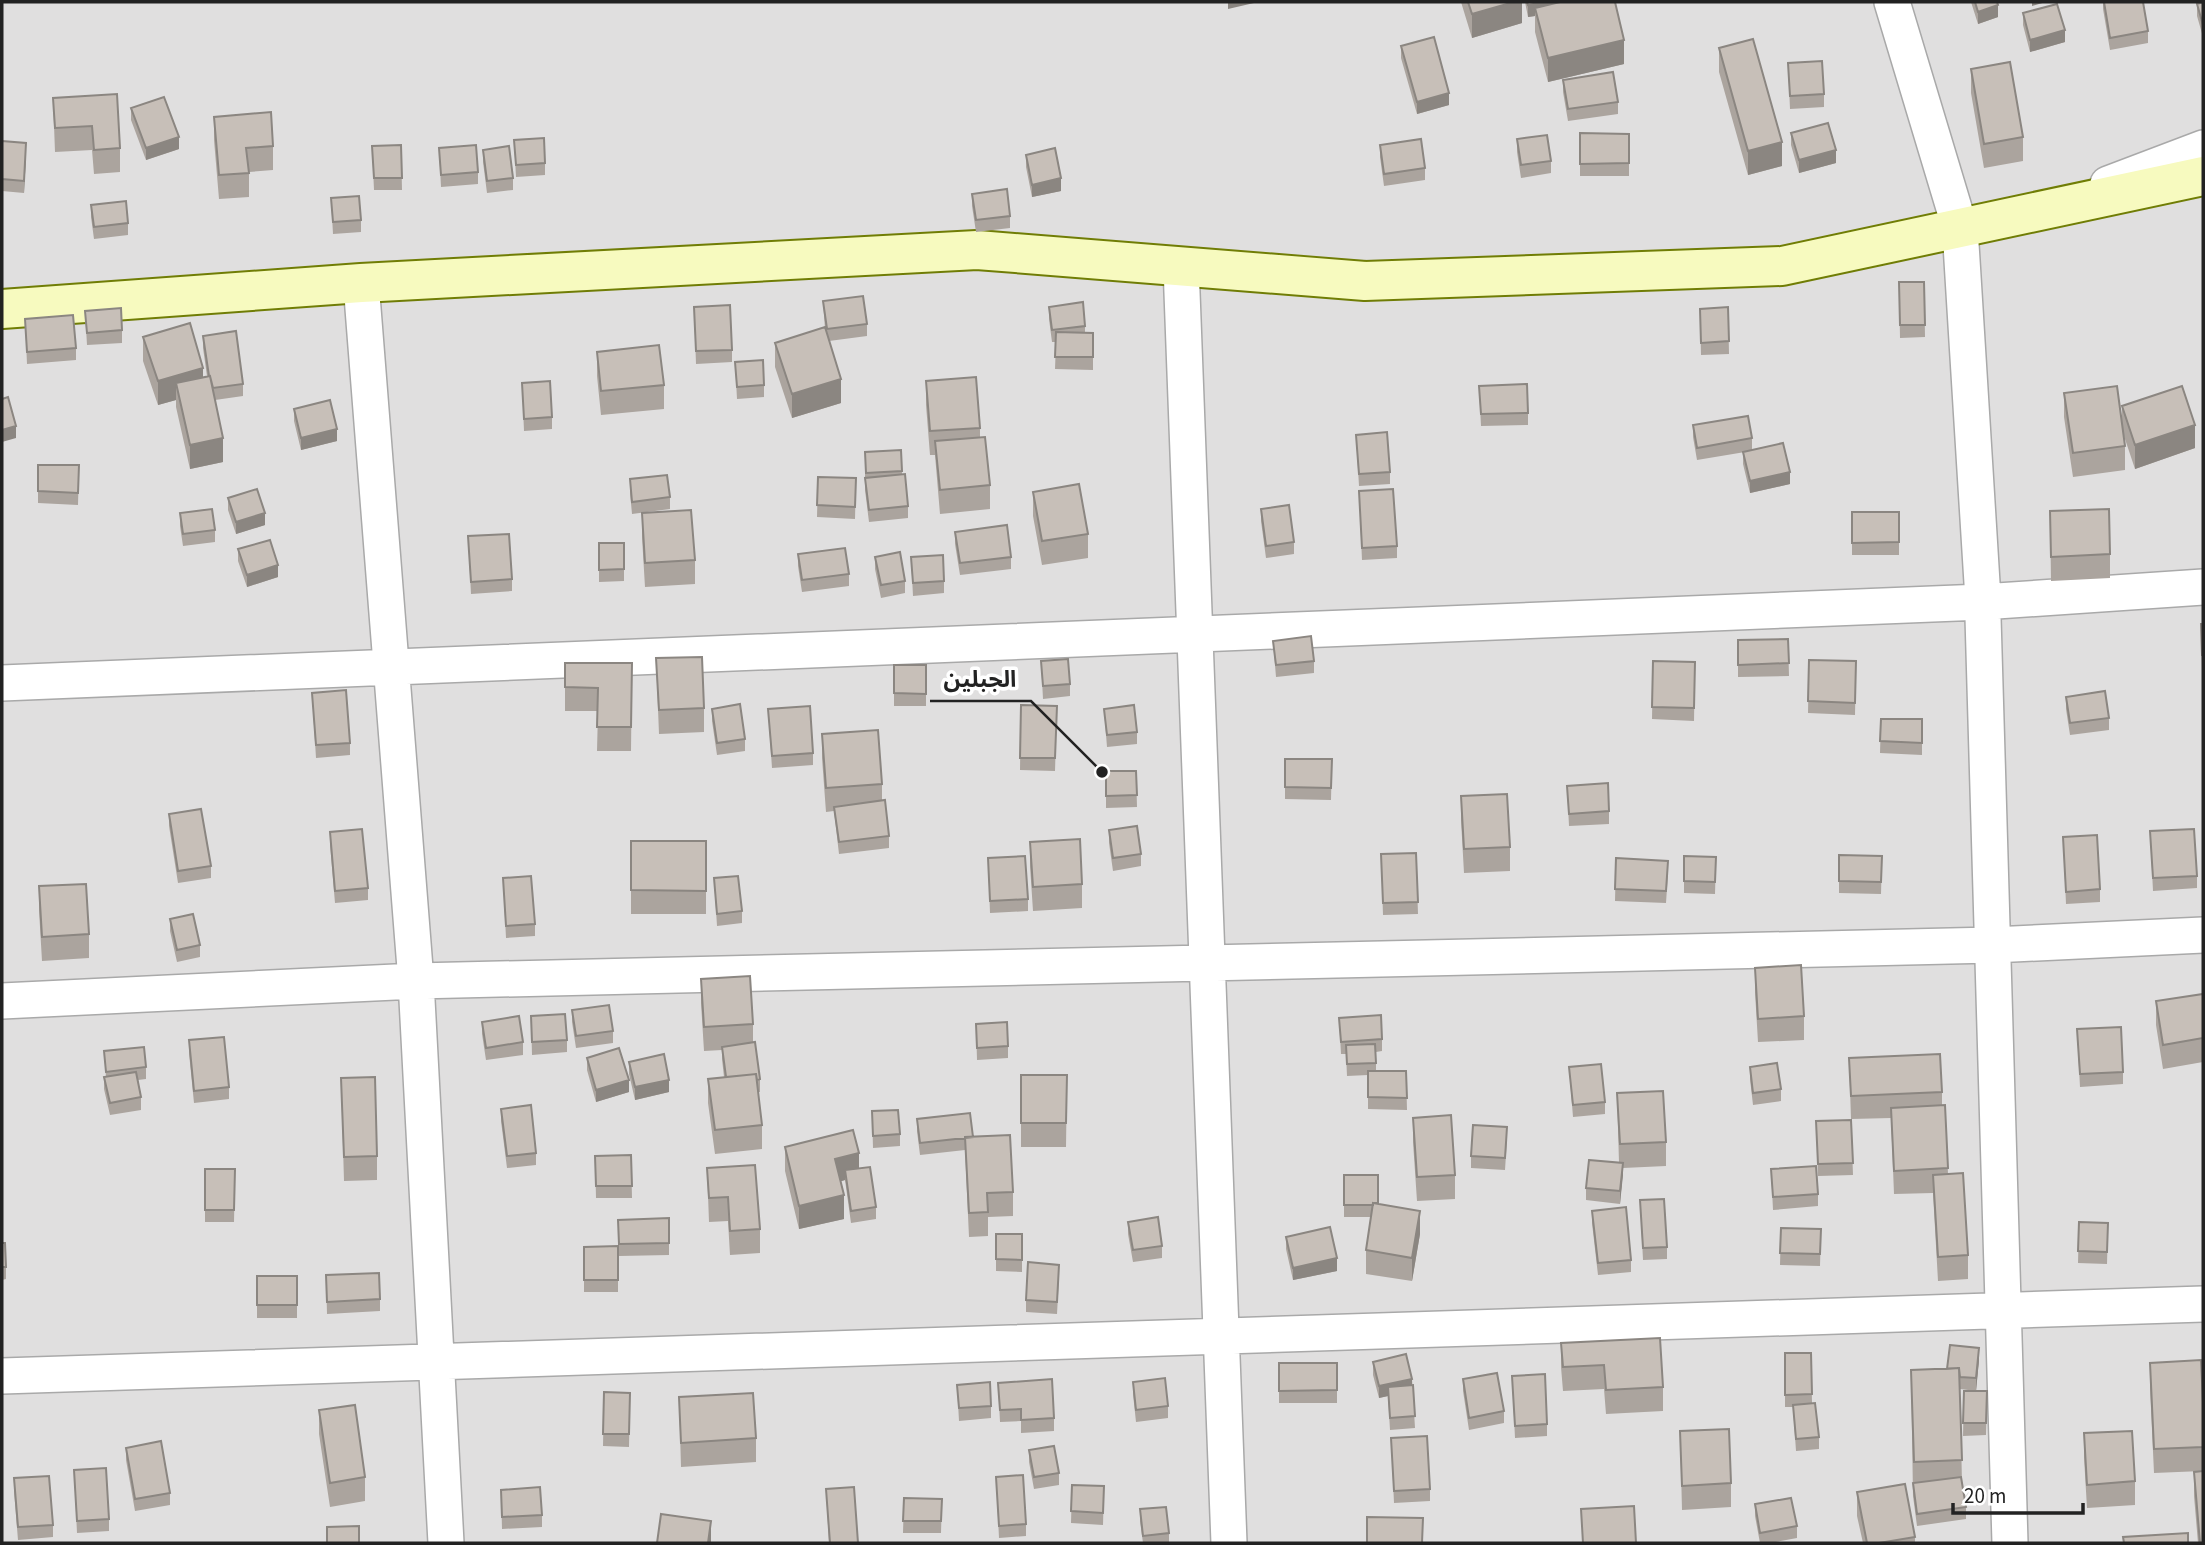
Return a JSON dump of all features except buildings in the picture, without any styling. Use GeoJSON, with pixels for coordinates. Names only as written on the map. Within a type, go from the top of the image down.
{"type":"FeatureCollection","features":[{"type":"Feature","properties":{"kind":"street"},"geometry":{"type":"LineString","coordinates":[[1892,2],[1960,228],[1982,601],[2010,1543]]}},
{"type":"Feature","properties":{"kind":"street"},"geometry":{"type":"LineString","coordinates":[[2036,211],[2203,148]]}},
{"type":"Feature","properties":{"kind":"street"},"geometry":{"type":"LineString","coordinates":[[2,309],[361,283],[977,250],[1365,281],[1783,266],[2203,176]]}},
{"type":"Feature","properties":{"kind":"street"},"geometry":{"type":"LineString","coordinates":[[1181,266],[1229,1543]]}},
{"type":"Feature","properties":{"kind":"street"},"geometry":{"type":"LineString","coordinates":[[361,283],[416,981],[446,1543]]}},
{"type":"Feature","properties":{"kind":"street"},"geometry":{"type":"LineString","coordinates":[[2,683],[1982,601],[2203,587]]}},
{"type":"Feature","properties":{"kind":"street"},"geometry":{"type":"LineString","coordinates":[[2,1001],[416,981],[1993,945],[2203,935]]}},
{"type":"Feature","properties":{"kind":"street"},"geometry":{"type":"LineString","coordinates":[[2,1376],[2203,1304]]}},
{"type":"Feature","properties":{"kind":"shaded area"},"geometry":{"type":"Polygon","coordinates":[[[2,2],[2203,2],[2203,1543],[2,1543],[2,2]]]}},
{"type":"Feature","properties":{"kind":"place","name":"الجبلين"},"geometry":{"type":"Point","coordinates":[1102,772]}}]}
